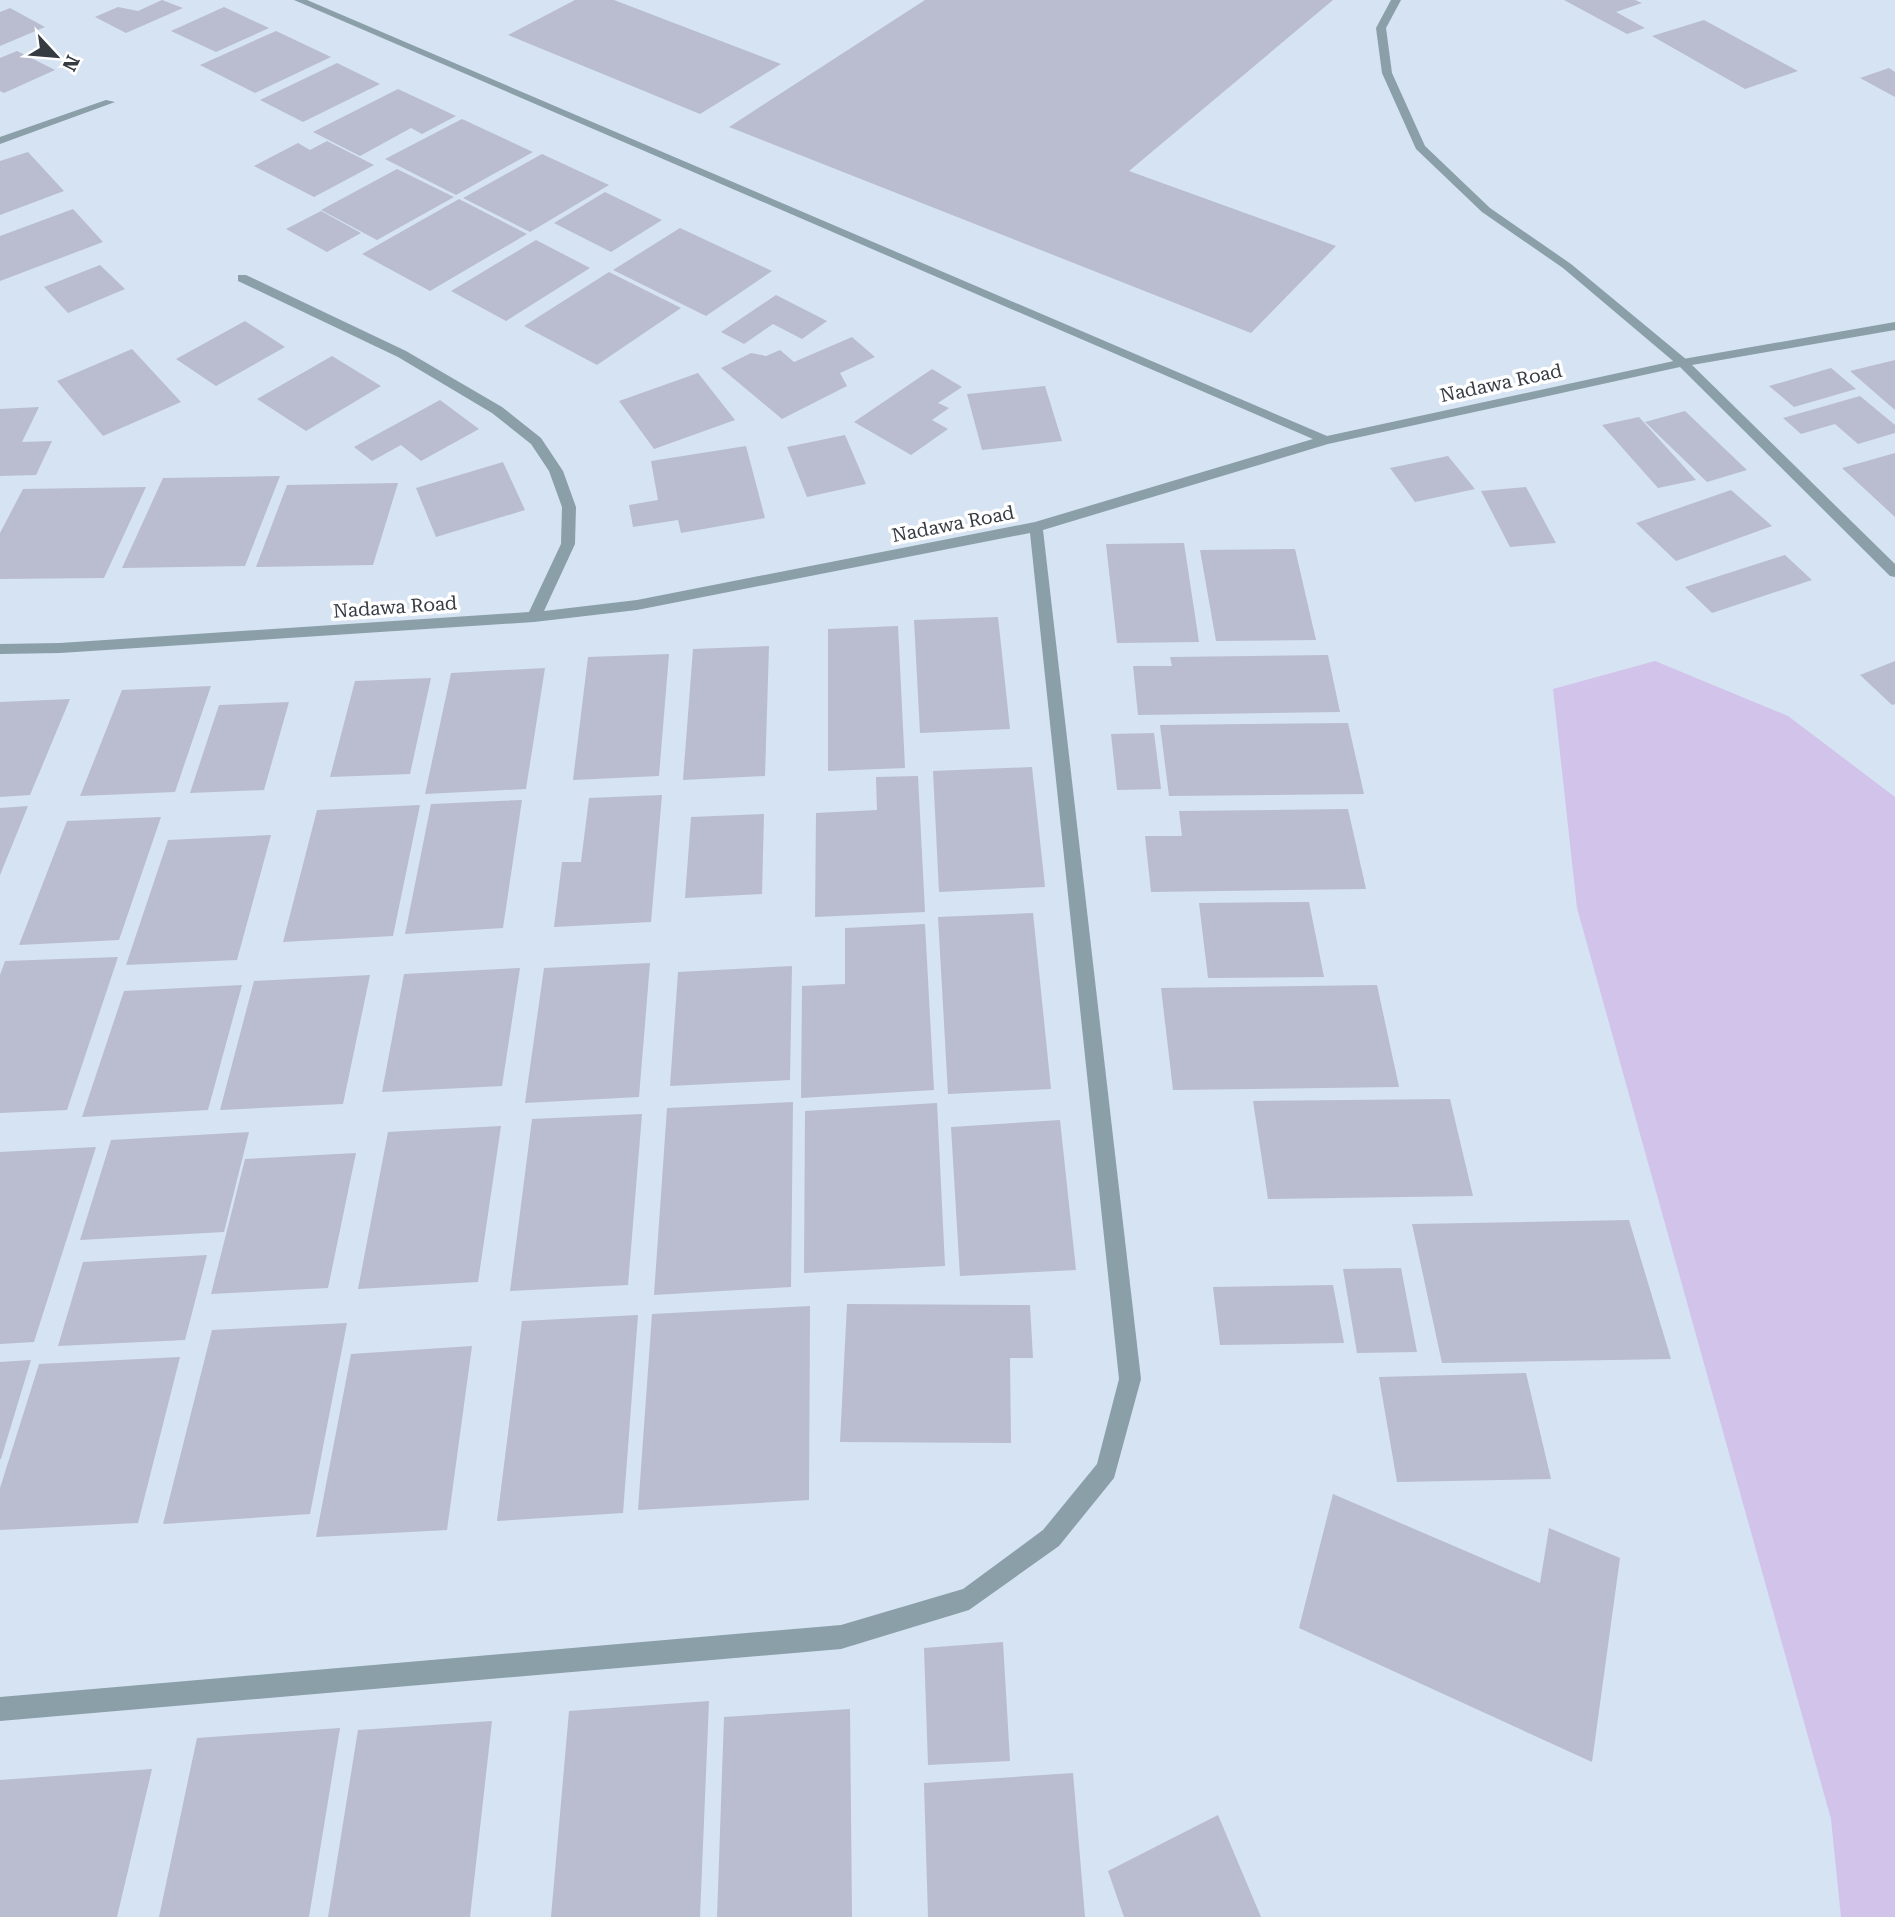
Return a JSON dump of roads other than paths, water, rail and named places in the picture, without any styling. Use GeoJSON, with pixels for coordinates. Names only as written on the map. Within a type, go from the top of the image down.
{"type":"FeatureCollection","features":[{"type":"Feature","properties":{"kind":"street"},"geometry":{"type":"LineString","coordinates":[[299,0],[1326,440]]}},
{"type":"Feature","properties":{"kind":"street"},"geometry":{"type":"LineString","coordinates":[[1396,0],[1381,28],[1387,73],[1420,147],[1486,210],[1567,266],[1683,363],[1895,572]]}},
{"type":"Feature","properties":{"kind":"street"},"geometry":{"type":"LineString","coordinates":[[0,141],[110,102]]}},
{"type":"Feature","properties":{"kind":"street"},"geometry":{"type":"LineString","coordinates":[[242,278],[402,354],[497,410],[536,441],[556,471],[569,508],[568,544],[534,617]]}},
{"type":"Feature","properties":{"kind":"street","name":"Nadawa Road"},"geometry":{"type":"LineString","coordinates":[[0,649],[60,648],[534,617],[637,605],[1036,527],[1326,440],[1683,363],[1895,326]]}},
{"type":"Feature","properties":{"kind":"street"},"geometry":{"type":"LineString","coordinates":[[0,1709],[841,1637],[969,1599],[1051,1538],[1106,1470],[1130,1379],[1036,527]]}}]}
